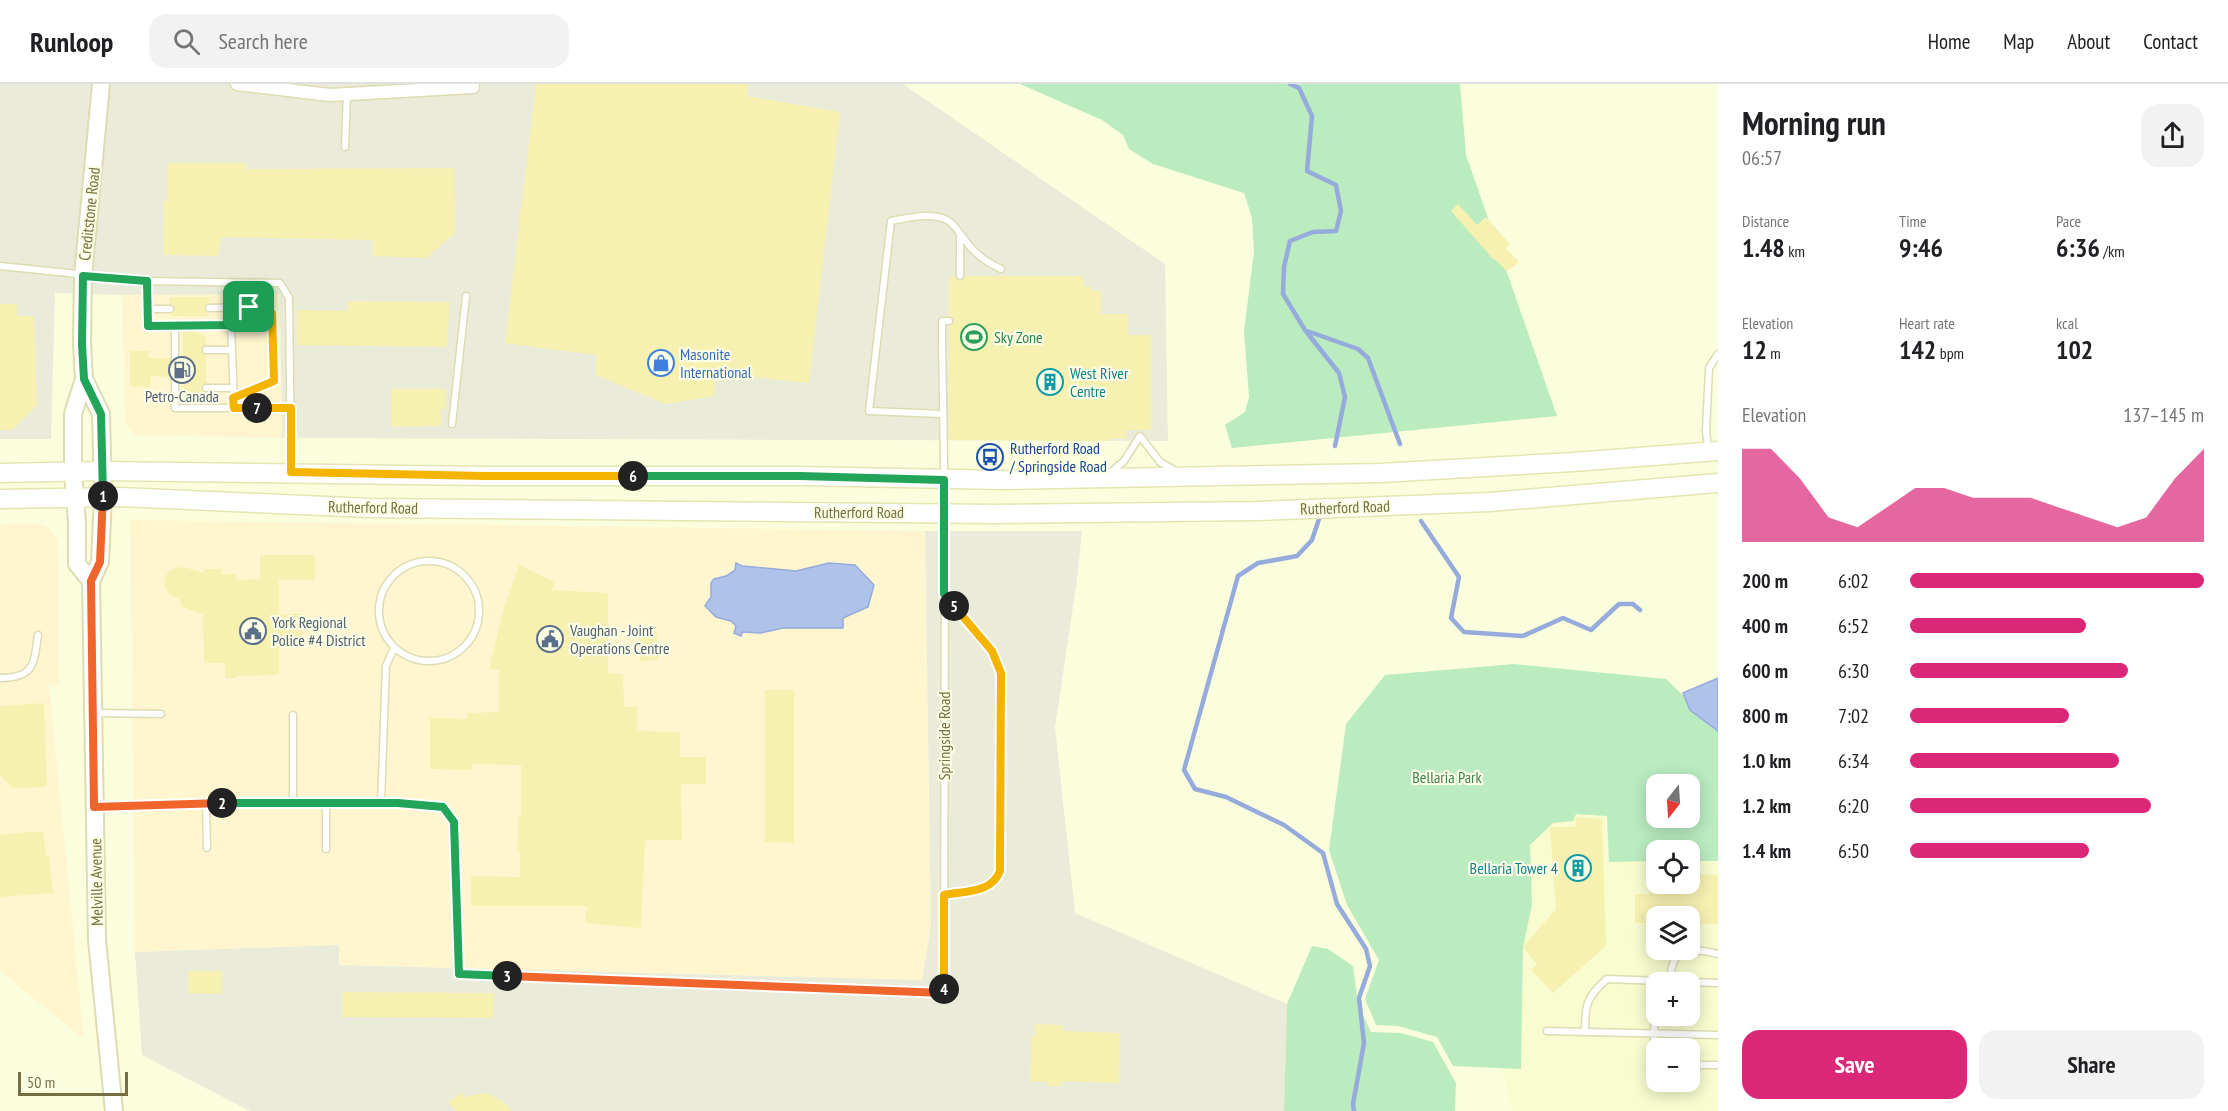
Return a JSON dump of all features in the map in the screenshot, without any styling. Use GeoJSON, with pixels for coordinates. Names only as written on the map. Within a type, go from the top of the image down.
{"type":"FeatureCollection","features":[{"type":"Feature","properties":{"kind":"main road","name":"Rutherford Road"},"geometry":{"type":"LineString","coordinates":[[0,473],[291,472],[486,476],[800,476],[944,480],[1380,473],[1713,452]]}},
{"type":"Feature","properties":{"kind":"main road","name":"Rutherford Road"},"geometry":{"type":"LineString","coordinates":[[0,499],[103,497],[371,508],[944,514],[1256,511],[1360,507],[1501,501],[1718,483]]}},
{"type":"Feature","properties":{"kind":"street","name":"Creditstone Road"},"geometry":{"type":"LineString","coordinates":[[74,497],[73,414],[84,379],[83,276],[101,84]]}},
{"type":"Feature","properties":{"kind":"street"},"geometry":{"type":"LineString","coordinates":[[237,84],[330,95],[473,87]]}},
{"type":"Feature","properties":{"kind":"street","name":"Creditstone Road"},"geometry":{"type":"LineString","coordinates":[[84,379],[101,414],[103,497]]}},
{"type":"Feature","properties":{"kind":"street","name":"Melville Avenue"},"geometry":{"type":"LineString","coordinates":[[74,497],[77,522],[77,564],[91,581]]}},
{"type":"Feature","properties":{"kind":"street","name":"Melville Avenue"},"geometry":{"type":"LineString","coordinates":[[103,497],[100,562],[91,581],[94,807],[97,940],[114,1111]]}},
{"type":"Feature","properties":{"kind":"lane"},"geometry":{"type":"LineString","coordinates":[[345,147],[347,94]]}},
{"type":"Feature","properties":{"kind":"lane"},"geometry":{"type":"LineString","coordinates":[[942,414],[869,411],[891,221],[935,216],[946,219],[954,225],[977,254],[1001,269]]}},
{"type":"Feature","properties":{"kind":"lane"},"geometry":{"type":"LineString","coordinates":[[960,234],[960,276]]}},
{"type":"Feature","properties":{"kind":"lane"},"geometry":{"type":"LineString","coordinates":[[0,266],[147,281],[280,283],[290,298],[291,472]]}},
{"type":"Feature","properties":{"kind":"lane"},"geometry":{"type":"LineString","coordinates":[[147,281],[148,326],[231,325],[249,307]]}},
{"type":"Feature","properties":{"kind":"lane"},"geometry":{"type":"LineString","coordinates":[[452,424],[466,296]]}},
{"type":"Feature","properties":{"kind":"lane"},"geometry":{"type":"LineString","coordinates":[[209,308],[261,307],[272,313],[274,381],[233,398]]}},
{"type":"Feature","properties":{"kind":"lane"},"geometry":{"type":"LineString","coordinates":[[148,309],[170,309]]}},
{"type":"Feature","properties":{"kind":"lane","name":"Springside Road"},"geometry":{"type":"LineString","coordinates":[[381,803],[443,807],[454,822],[459,974],[944,993],[942,321],[949,321]]}},
{"type":"Feature","properties":{"kind":"lane"},"geometry":{"type":"LineString","coordinates":[[231,325],[234,408]]}},
{"type":"Feature","properties":{"kind":"lane"},"geometry":{"type":"LineString","coordinates":[[175,326],[179,350],[175,358]]}},
{"type":"Feature","properties":{"kind":"lane"},"geometry":{"type":"LineString","coordinates":[[206,350],[232,350]]}},
{"type":"Feature","properties":{"kind":"lane"},"geometry":{"type":"LineString","coordinates":[[1713,452],[1706,428],[1708,368],[1718,354]]}},
{"type":"Feature","properties":{"kind":"lane"},"geometry":{"type":"LineString","coordinates":[[175,377],[175,408],[291,408]]}},
{"type":"Feature","properties":{"kind":"lane"},"geometry":{"type":"LineString","coordinates":[[175,388],[184,389]]}},
{"type":"Feature","properties":{"kind":"lane"},"geometry":{"type":"LineString","coordinates":[[206,388],[233,388]]}},
{"type":"Feature","properties":{"kind":"lane"},"geometry":{"type":"LineString","coordinates":[[1103,478],[1124,461],[1140,436],[1160,462],[1184,476]]}},
{"type":"Feature","properties":{"kind":"lane"},"geometry":{"type":"LineString","coordinates":[[428,560],[445,563],[460,571],[471,584],[477,598],[479,614],[475,630],[467,644],[447,657],[423,661],[408,657],[394,648],[384,634],[379,618],[379,601],[391,578],[411,563],[428,560]]}},
{"type":"Feature","properties":{"kind":"lane"},"geometry":{"type":"LineString","coordinates":[[944,594],[992,651],[1001,673],[1000,871],[997,879],[989,887],[944,895]]}},
{"type":"Feature","properties":{"kind":"lane"},"geometry":{"type":"LineString","coordinates":[[0,678],[17,678],[28,671],[34,662],[38,635]]}},
{"type":"Feature","properties":{"kind":"lane"},"geometry":{"type":"LineString","coordinates":[[94,807],[206,803],[381,803],[386,666],[394,648]]}},
{"type":"Feature","properties":{"kind":"lane"},"geometry":{"type":"LineString","coordinates":[[93,713],[161,714]]}},
{"type":"Feature","properties":{"kind":"lane"},"geometry":{"type":"LineString","coordinates":[[293,715],[293,804]]}},
{"type":"Feature","properties":{"kind":"lane"},"geometry":{"type":"LineString","coordinates":[[206,803],[207,848]]}},
{"type":"Feature","properties":{"kind":"lane"},"geometry":{"type":"LineString","coordinates":[[326,804],[326,849]]}},
{"type":"Feature","properties":{"kind":"lane"},"geometry":{"type":"LineString","coordinates":[[1670,972],[1672,961],[1683,951],[1718,954]]}},
{"type":"Feature","properties":{"kind":"lane"},"geometry":{"type":"LineString","coordinates":[[1585,1032],[1585,1007],[1593,991],[1607,979],[1646,981]]}},
{"type":"Feature","properties":{"kind":"lane"},"geometry":{"type":"LineString","coordinates":[[1700,983],[1718,983]]}},
{"type":"Feature","properties":{"kind":"lane"},"geometry":{"type":"LineString","coordinates":[[1654,1026],[1655,1038]]}},
{"type":"Feature","properties":{"kind":"lane"},"geometry":{"type":"LineString","coordinates":[[1547,1031],[1718,1035]]}},
{"type":"Feature","properties":{"kind":"lane"},"geometry":{"type":"LineString","coordinates":[[1700,1065],[1718,1065]]}},
{"type":"Feature","properties":{"kind":"shaded area"},"geometry":{"type":"Polygon","coordinates":[[[0,84],[903,84],[1165,264],[1168,441],[282,438],[280,294],[55,293],[51,439],[0,439],[0,84]]]}},
{"type":"Feature","properties":{"kind":"shaded area"},"geometry":{"type":"Polygon","coordinates":[[[281,294],[282,438],[134,435],[125,424],[122,295],[281,294]]]}},
{"type":"Feature","properties":{"kind":"shaded area"},"geometry":{"type":"Polygon","coordinates":[[[130,520],[925,531],[931,926],[922,980],[338,965],[339,945],[135,952],[130,520]]]}},
{"type":"Feature","properties":{"kind":"shaded area"},"geometry":{"type":"Polygon","coordinates":[[[38,523],[50,528],[58,541],[59,686],[49,684],[84,1039],[0,971],[0,524],[38,523]]]}},
{"type":"Feature","properties":{"kind":"shaded area"},"geometry":{"type":"Polygon","coordinates":[[[925,531],[1082,531],[1055,727],[1075,913],[1287,1004],[1284,1111],[250,1111],[142,1055],[135,952],[339,945],[339,965],[922,980],[931,926],[925,531]]]}},
{"type":"Feature","properties":{"kind":"shaded area"},"geometry":{"type":"Polygon","coordinates":[[[1718,753],[1718,1111],[1512,1111],[1479,964],[1508,813],[1718,753]]]}},
{"type":"Feature","properties":{"kind":"green space"},"geometry":{"type":"Polygon","coordinates":[[[1020,84],[1460,84],[1466,155],[1557,416],[1232,448],[1225,425],[1245,412],[1249,397],[1244,331],[1254,252],[1252,218],[1244,193],[1153,164],[1129,149],[1123,135],[1102,120],[1020,84]]]}},
{"type":"Feature","properties":{"kind":"green space","name":"Bellaria Park"},"geometry":{"type":"Polygon","coordinates":[[[1514,664],[1666,679],[1718,729],[1718,861],[1700,861],[1700,840],[1646,840],[1646,861],[1609,862],[1607,816],[1576,814],[1573,821],[1553,823],[1530,845],[1532,905],[1523,947],[1521,1069],[1453,1066],[1437,1037],[1398,1026],[1376,1025],[1365,999],[1379,960],[1347,905],[1329,850],[1346,724],[1385,675],[1514,664]]]}},
{"type":"Feature","properties":{"kind":"green space"},"geometry":{"type":"Polygon","coordinates":[[[1312,946],[1328,949],[1353,966],[1358,1004],[1371,1032],[1401,1033],[1433,1042],[1456,1083],[1455,1111],[1284,1111],[1287,1004],[1312,946]]]}},
{"type":"Feature","properties":{"kind":"water"},"geometry":{"type":"Polygon","coordinates":[[[736,563],[742,566],[796,571],[829,563],[855,565],[874,585],[868,607],[843,618],[843,628],[783,628],[761,633],[742,632],[741,636],[734,633],[736,626],[731,621],[716,617],[705,606],[711,597],[711,583],[714,579],[726,576],[735,570],[736,563]]]}},
{"type":"Feature","properties":{"kind":"water"},"geometry":{"type":"Polygon","coordinates":[[[1718,678],[1718,731],[1690,710],[1683,693],[1718,678]]]}},
{"type":"Feature","properties":{"kind":"building"},"geometry":{"type":"Polygon","coordinates":[[[536,84],[748,84],[747,96],[840,112],[809,383],[716,373],[714,396],[665,404],[596,375],[596,355],[505,343],[536,84]]]}},
{"type":"Feature","properties":{"kind":"building"},"geometry":{"type":"Polygon","coordinates":[[[168,163],[246,163],[246,169],[454,168],[455,233],[427,258],[373,256],[373,240],[221,237],[218,256],[164,255],[163,201],[168,201],[168,163]]]}},
{"type":"Feature","properties":{"kind":"building"},"geometry":{"type":"Polygon","coordinates":[[[1458,204],[1477,225],[1486,217],[1510,244],[1506,248],[1519,262],[1507,272],[1494,260],[1451,211],[1458,204]]]}},
{"type":"Feature","properties":{"kind":"building","name":"West River Centre"},"geometry":{"type":"Polygon","coordinates":[[[949,276],[955,276],[959,281],[965,276],[1080,276],[1083,278],[1083,287],[1092,287],[1092,291],[1101,291],[1101,314],[1128,314],[1128,335],[1151,335],[1151,430],[1126,430],[1126,439],[1110,438],[1110,441],[949,440],[949,326],[954,322],[949,316],[949,276]]]}},
{"type":"Feature","properties":{"kind":"building"},"geometry":{"type":"Polygon","coordinates":[[[170,297],[209,297],[209,303],[204,308],[209,316],[170,316],[175,310],[170,304],[170,297]]]}},
{"type":"Feature","properties":{"kind":"building"},"geometry":{"type":"Polygon","coordinates":[[[348,301],[450,302],[447,347],[297,345],[297,310],[348,311],[348,301]]]}},
{"type":"Feature","properties":{"kind":"building"},"geometry":{"type":"Polygon","coordinates":[[[0,304],[17,304],[17,316],[34,316],[37,405],[12,430],[0,430],[0,304]]]}},
{"type":"Feature","properties":{"kind":"building"},"geometry":{"type":"Polygon","coordinates":[[[183,331],[195,331],[206,337],[206,345],[201,349],[206,355],[206,383],[201,387],[206,396],[189,401],[184,397],[184,377],[180,377],[176,372],[170,377],[151,376],[150,387],[130,386],[130,351],[149,351],[149,358],[170,358],[172,362],[177,363],[180,358],[183,358],[183,331]]]}},
{"type":"Feature","properties":{"kind":"building"},"geometry":{"type":"Polygon","coordinates":[[[391,389],[446,389],[446,409],[441,409],[441,426],[391,427],[391,389]]]}},
{"type":"Feature","properties":{"kind":"building","name":"York Regional Police #4 District"},"geometry":{"type":"Polygon","coordinates":[[[260,555],[315,555],[315,580],[279,580],[279,614],[303,614],[303,647],[279,647],[279,675],[225,678],[225,663],[204,663],[203,615],[180,606],[181,601],[167,592],[164,586],[165,579],[168,572],[184,567],[204,573],[204,569],[222,569],[221,574],[236,574],[237,580],[260,579],[260,555]]]}},
{"type":"Feature","properties":{"kind":"building"},"geometry":{"type":"Polygon","coordinates":[[[519,565],[555,582],[552,590],[608,593],[608,673],[622,674],[625,707],[637,707],[637,731],[680,732],[680,757],[706,757],[706,784],[681,784],[682,840],[645,840],[641,928],[585,923],[587,906],[471,906],[471,876],[520,877],[520,851],[517,851],[518,817],[521,817],[521,765],[472,764],[472,770],[430,769],[430,718],[467,719],[467,713],[499,712],[499,670],[489,669],[504,607],[519,565]]]}},
{"type":"Feature","properties":{"kind":"building"},"geometry":{"type":"Polygon","coordinates":[[[639,631],[657,631],[658,660],[640,661],[639,631]]]}},
{"type":"Feature","properties":{"kind":"building"},"geometry":{"type":"Polygon","coordinates":[[[765,690],[794,690],[794,843],[765,842],[765,690]]]}},
{"type":"Feature","properties":{"kind":"building"},"geometry":{"type":"Polygon","coordinates":[[[44,703],[47,787],[12,788],[0,775],[0,706],[44,703]]]}},
{"type":"Feature","properties":{"kind":"building","name":"Bellaria Tower 4"},"geometry":{"type":"Polygon","coordinates":[[[1577,817],[1602,819],[1606,946],[1553,993],[1531,970],[1537,964],[1523,947],[1556,909],[1550,827],[1575,827],[1577,817]]]}},
{"type":"Feature","properties":{"kind":"building"},"geometry":{"type":"Polygon","coordinates":[[[43,831],[46,856],[49,856],[53,893],[0,897],[0,835],[43,831]]]}},
{"type":"Feature","properties":{"kind":"building"},"geometry":{"type":"Polygon","coordinates":[[[1700,874],[1718,875],[1718,924],[1700,924],[1700,906],[1646,906],[1646,923],[1635,923],[1635,894],[1700,894],[1700,874]]]}},
{"type":"Feature","properties":{"kind":"building"},"geometry":{"type":"Polygon","coordinates":[[[188,971],[222,971],[222,994],[188,993],[188,971]]]}},
{"type":"Feature","properties":{"kind":"building"},"geometry":{"type":"Polygon","coordinates":[[[342,992],[494,993],[493,1018],[342,1017],[342,992]]]}},
{"type":"Feature","properties":{"kind":"building"},"geometry":{"type":"Polygon","coordinates":[[[1035,1024],[1062,1025],[1062,1031],[1120,1033],[1119,1083],[1062,1081],[1062,1086],[1048,1086],[1048,1082],[1030,1081],[1031,1036],[1035,1036],[1035,1024]]]}},
{"type":"Feature","properties":{"kind":"building"},"geometry":{"type":"Polygon","coordinates":[[[462,1092],[464,1097],[485,1093],[493,1096],[512,1111],[456,1111],[448,1102],[462,1092]]]}},
{"type":"Feature","properties":{"kind":"waterway"},"geometry":{"type":"LineString","coordinates":[[1290,84],[1299,88],[1312,116],[1307,171],[1336,185],[1341,211],[1336,231],[1313,232],[1290,241],[1284,267],[1283,294],[1305,330],[1339,373],[1345,397],[1335,446]]}},
{"type":"Feature","properties":{"kind":"waterway"},"geometry":{"type":"LineString","coordinates":[[1307,331],[1358,349],[1368,358],[1400,444]]}},
{"type":"Feature","properties":{"kind":"waterway"},"geometry":{"type":"LineString","coordinates":[[1319,519],[1312,540],[1297,556],[1258,563],[1238,576],[1184,770],[1195,789],[1226,797],[1284,825],[1323,853],[1337,904],[1366,949],[1370,966],[1359,998],[1364,1043],[1353,1104],[1354,1111]]}},
{"type":"Feature","properties":{"kind":"waterway"},"geometry":{"type":"LineString","coordinates":[[1421,521],[1459,577],[1451,618],[1464,632],[1523,636],[1563,618],[1591,630],[1619,604],[1633,604],[1640,610]]}},
{"type":"Feature","properties":{"kind":"place","name":"Sky Zone"},"geometry":{"type":"Point","coordinates":[974,337]}},
{"type":"Feature","properties":{"kind":"place","name":"Masonite International"},"geometry":{"type":"Point","coordinates":[661,363]}},
{"type":"Feature","properties":{"kind":"place","name":"Petro-Canada"},"geometry":{"type":"Point","coordinates":[182,370]}},
{"type":"Feature","properties":{"kind":"place","name":"West River Centre"},"geometry":{"type":"Point","coordinates":[1050,382]}},
{"type":"Feature","properties":{"kind":"place","name":"Rutherford Road / Springside Road"},"geometry":{"type":"Point","coordinates":[990,457]}},
{"type":"Feature","properties":{"kind":"place","name":"York Regional Police #4 District"},"geometry":{"type":"Point","coordinates":[253,631]}},
{"type":"Feature","properties":{"kind":"place","name":"Vaughan - Joint Operations Centre"},"geometry":{"type":"Point","coordinates":[550,639]}},
{"type":"Feature","properties":{"kind":"place","name":"Bellaria Tower 4"},"geometry":{"type":"Point","coordinates":[1578,868]}},
{"type":"Feature","properties":{"kind":"route"},"geometry":{"type":"LineString","coordinates":[[83,276],[147,281],[148,326],[231,325],[249,307],[261,307],[272,313],[274,381],[233,398],[234,408],[291,408],[291,472],[486,476],[800,476],[944,480],[944,594],[992,651],[1001,673],[1000,871],[997,879],[989,887],[944,895],[944,993],[459,974],[454,822],[443,807],[398,803],[206,803],[94,807],[91,581],[100,562],[104,518],[101,414],[84,379],[83,276]]}}]}
